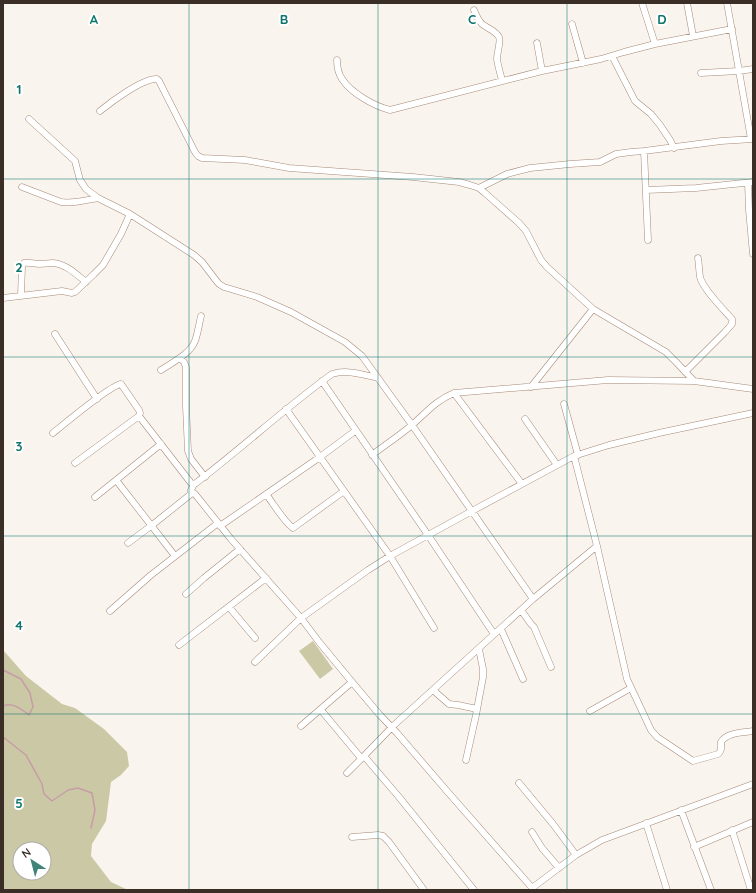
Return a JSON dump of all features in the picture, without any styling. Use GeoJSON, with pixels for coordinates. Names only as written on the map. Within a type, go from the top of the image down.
{"type":"FeatureCollection","features":[{"type":"Feature","properties":{"kind":"street"},"geometry":{"type":"LineString","coordinates":[[642,3],[655,44]]}},
{"type":"Feature","properties":{"kind":"street"},"geometry":{"type":"LineString","coordinates":[[687,3],[692,36]]}},
{"type":"Feature","properties":{"kind":"street"},"geometry":{"type":"LineString","coordinates":[[479,188],[520,170],[547,166],[600,162],[620,153],[752,139],[727,3]]}},
{"type":"Feature","properties":{"kind":"street"},"geometry":{"type":"LineString","coordinates":[[474,10],[479,21],[499,37],[500,40],[497,60],[502,80]]}},
{"type":"Feature","properties":{"kind":"street"},"geometry":{"type":"LineString","coordinates":[[572,24],[583,63]]}},
{"type":"Feature","properties":{"kind":"street"},"geometry":{"type":"LineString","coordinates":[[337,60],[338,72],[348,86],[359,95],[376,105],[390,110],[502,80],[583,63],[655,44],[732,29]]}},
{"type":"Feature","properties":{"kind":"street"},"geometry":{"type":"LineString","coordinates":[[537,43],[542,71]]}},
{"type":"Feature","properties":{"kind":"street"},"geometry":{"type":"LineString","coordinates":[[612,56],[635,101],[651,114],[660,125],[674,148]]}},
{"type":"Feature","properties":{"kind":"street"},"geometry":{"type":"LineString","coordinates":[[701,73],[753,69]]}},
{"type":"Feature","properties":{"kind":"street"},"geometry":{"type":"LineString","coordinates":[[100,112],[130,90],[151,79],[157,79],[195,152],[202,158],[245,160],[289,168],[413,177],[459,182],[479,188],[519,223],[526,232],[541,260],[592,309],[659,347],[671,356],[694,381]]}},
{"type":"Feature","properties":{"kind":"street"},"geometry":{"type":"LineString","coordinates":[[29,119],[74,162],[83,186],[98,198],[130,214],[198,258],[219,284],[224,287],[257,297],[285,309],[345,342],[362,356],[533,599]]}},
{"type":"Feature","properties":{"kind":"street"},"geometry":{"type":"LineString","coordinates":[[644,151],[648,240]]}},
{"type":"Feature","properties":{"kind":"street"},"geometry":{"type":"LineString","coordinates":[[646,190],[696,188],[750,182],[749,210],[752,256]]}},
{"type":"Feature","properties":{"kind":"street"},"geometry":{"type":"LineString","coordinates":[[22,187],[67,203],[98,198]]}},
{"type":"Feature","properties":{"kind":"street"},"geometry":{"type":"LineString","coordinates":[[3,298],[62,291],[72,293],[78,290],[103,265],[121,234],[130,214]]}},
{"type":"Feature","properties":{"kind":"street"},"geometry":{"type":"LineString","coordinates":[[685,372],[732,324],[732,320],[701,281],[698,258]]}},
{"type":"Feature","properties":{"kind":"street"},"geometry":{"type":"LineString","coordinates":[[21,296],[22,266],[24,263],[54,263],[62,265],[86,282]]}},
{"type":"Feature","properties":{"kind":"street"},"geometry":{"type":"LineString","coordinates":[[531,387],[592,309]]}},
{"type":"Feature","properties":{"kind":"street"},"geometry":{"type":"LineString","coordinates":[[161,370],[180,358],[191,348],[195,340],[201,316]]}},
{"type":"Feature","properties":{"kind":"street"},"geometry":{"type":"LineString","coordinates":[[56,334],[97,399]]}},
{"type":"Feature","properties":{"kind":"street"},"geometry":{"type":"LineString","coordinates":[[180,358],[186,367],[188,451],[191,459],[205,477]]}},
{"type":"Feature","properties":{"kind":"street"},"geometry":{"type":"LineString","coordinates":[[128,543],[191,494],[194,484],[205,477],[286,409],[332,374],[340,372],[378,378]]}},
{"type":"Feature","properties":{"kind":"street"},"geometry":{"type":"LineString","coordinates":[[372,455],[412,425],[438,401],[454,393],[608,380],[694,381],[753,389]]}},
{"type":"Feature","properties":{"kind":"street"},"geometry":{"type":"LineString","coordinates":[[322,381],[494,634]]}},
{"type":"Feature","properties":{"kind":"street"},"geometry":{"type":"LineString","coordinates":[[53,433],[97,399],[117,385],[121,384],[139,410],[139,416],[191,483],[194,484]]}},
{"type":"Feature","properties":{"kind":"street"},"geometry":{"type":"LineString","coordinates":[[454,393],[522,484]]}},
{"type":"Feature","properties":{"kind":"street"},"geometry":{"type":"LineString","coordinates":[[564,404],[627,679],[651,730],[657,737],[691,760],[696,761],[721,752],[720,742],[729,735],[753,730]]}},
{"type":"Feature","properties":{"kind":"street"},"geometry":{"type":"LineString","coordinates":[[286,409],[390,556],[434,628]]}},
{"type":"Feature","properties":{"kind":"street"},"geometry":{"type":"LineString","coordinates":[[254,662],[301,618],[350,582],[390,556],[557,465],[594,449],[753,413]]}},
{"type":"Feature","properties":{"kind":"street"},"geometry":{"type":"LineString","coordinates":[[75,463],[139,416]]}},
{"type":"Feature","properties":{"kind":"street"},"geometry":{"type":"LineString","coordinates":[[525,419],[557,465]]}},
{"type":"Feature","properties":{"kind":"street"},"geometry":{"type":"LineString","coordinates":[[110,611],[175,556],[219,524],[320,457],[355,431]]}},
{"type":"Feature","properties":{"kind":"street"},"geometry":{"type":"LineString","coordinates":[[95,497],[161,444]]}},
{"type":"Feature","properties":{"kind":"street"},"geometry":{"type":"LineString","coordinates":[[116,480],[175,556]]}},
{"type":"Feature","properties":{"kind":"street"},"geometry":{"type":"LineString","coordinates":[[266,494],[286,522],[293,528],[344,491]]}},
{"type":"Feature","properties":{"kind":"street"},"geometry":{"type":"LineString","coordinates":[[191,494],[193,493],[198,497],[240,550],[301,618],[319,642],[391,728],[398,733],[533,889],[576,855],[602,840],[753,784]]}},
{"type":"Feature","properties":{"kind":"street"},"geometry":{"type":"LineString","coordinates":[[348,772],[391,728],[494,634],[533,599],[597,546]]}},
{"type":"Feature","properties":{"kind":"street"},"geometry":{"type":"LineString","coordinates":[[186,594],[240,550]]}},
{"type":"Feature","properties":{"kind":"street"},"geometry":{"type":"LineString","coordinates":[[179,645],[266,578]]}},
{"type":"Feature","properties":{"kind":"street"},"geometry":{"type":"LineString","coordinates":[[229,607],[255,638]]}},
{"type":"Feature","properties":{"kind":"street"},"geometry":{"type":"LineString","coordinates":[[521,610],[534,627],[551,667]]}},
{"type":"Feature","properties":{"kind":"street"},"geometry":{"type":"LineString","coordinates":[[500,629],[522,679]]}},
{"type":"Feature","properties":{"kind":"street"},"geometry":{"type":"LineString","coordinates":[[466,760],[483,673],[479,649]]}},
{"type":"Feature","properties":{"kind":"street"},"geometry":{"type":"LineString","coordinates":[[301,726],[352,682]]}},
{"type":"Feature","properties":{"kind":"street"},"geometry":{"type":"LineString","coordinates":[[590,711],[630,688]]}},
{"type":"Feature","properties":{"kind":"street"},"geometry":{"type":"LineString","coordinates":[[433,690],[449,704],[477,709]]}},
{"type":"Feature","properties":{"kind":"street"},"geometry":{"type":"LineString","coordinates":[[321,710],[399,797],[474,890]]}},
{"type":"Feature","properties":{"kind":"street"},"geometry":{"type":"LineString","coordinates":[[519,783],[576,855]]}},
{"type":"Feature","properties":{"kind":"street"},"geometry":{"type":"LineString","coordinates":[[681,810],[711,890]]}},
{"type":"Feature","properties":{"kind":"street"},"geometry":{"type":"LineString","coordinates":[[694,846],[753,822]]}},
{"type":"Feature","properties":{"kind":"street"},"geometry":{"type":"LineString","coordinates":[[646,823],[667,890]]}},
{"type":"Feature","properties":{"kind":"street"},"geometry":{"type":"LineString","coordinates":[[732,830],[751,890]]}},
{"type":"Feature","properties":{"kind":"street"},"geometry":{"type":"LineString","coordinates":[[532,832],[559,868]]}},
{"type":"Feature","properties":{"kind":"street"},"geometry":{"type":"LineString","coordinates":[[352,837],[383,836],[424,890]]}},
{"type":"Feature","properties":{"kind":"shaded area"},"geometry":{"type":"Polygon","coordinates":[[[313,641],[333,669],[320,679],[299,651],[313,641]]]}},
{"type":"Feature","properties":{"kind":"shaded area"},"geometry":{"type":"Polygon","coordinates":[[[3,650],[26,676],[62,704],[75,708],[104,729],[127,752],[129,766],[121,775],[111,782],[106,821],[92,844],[91,856],[111,882],[128,890],[3,890],[3,650]]]}},
{"type":"Feature","properties":{"kind":"waterway"},"geometry":{"type":"LineString","coordinates":[[3,670],[21,679],[30,693],[33,707],[29,715],[20,708],[10,705],[3,706]]}},
{"type":"Feature","properties":{"kind":"waterway"},"geometry":{"type":"LineString","coordinates":[[3,737],[26,755],[42,784],[44,794],[52,801],[68,790],[78,788],[92,793],[95,810],[91,828]]}}]}
